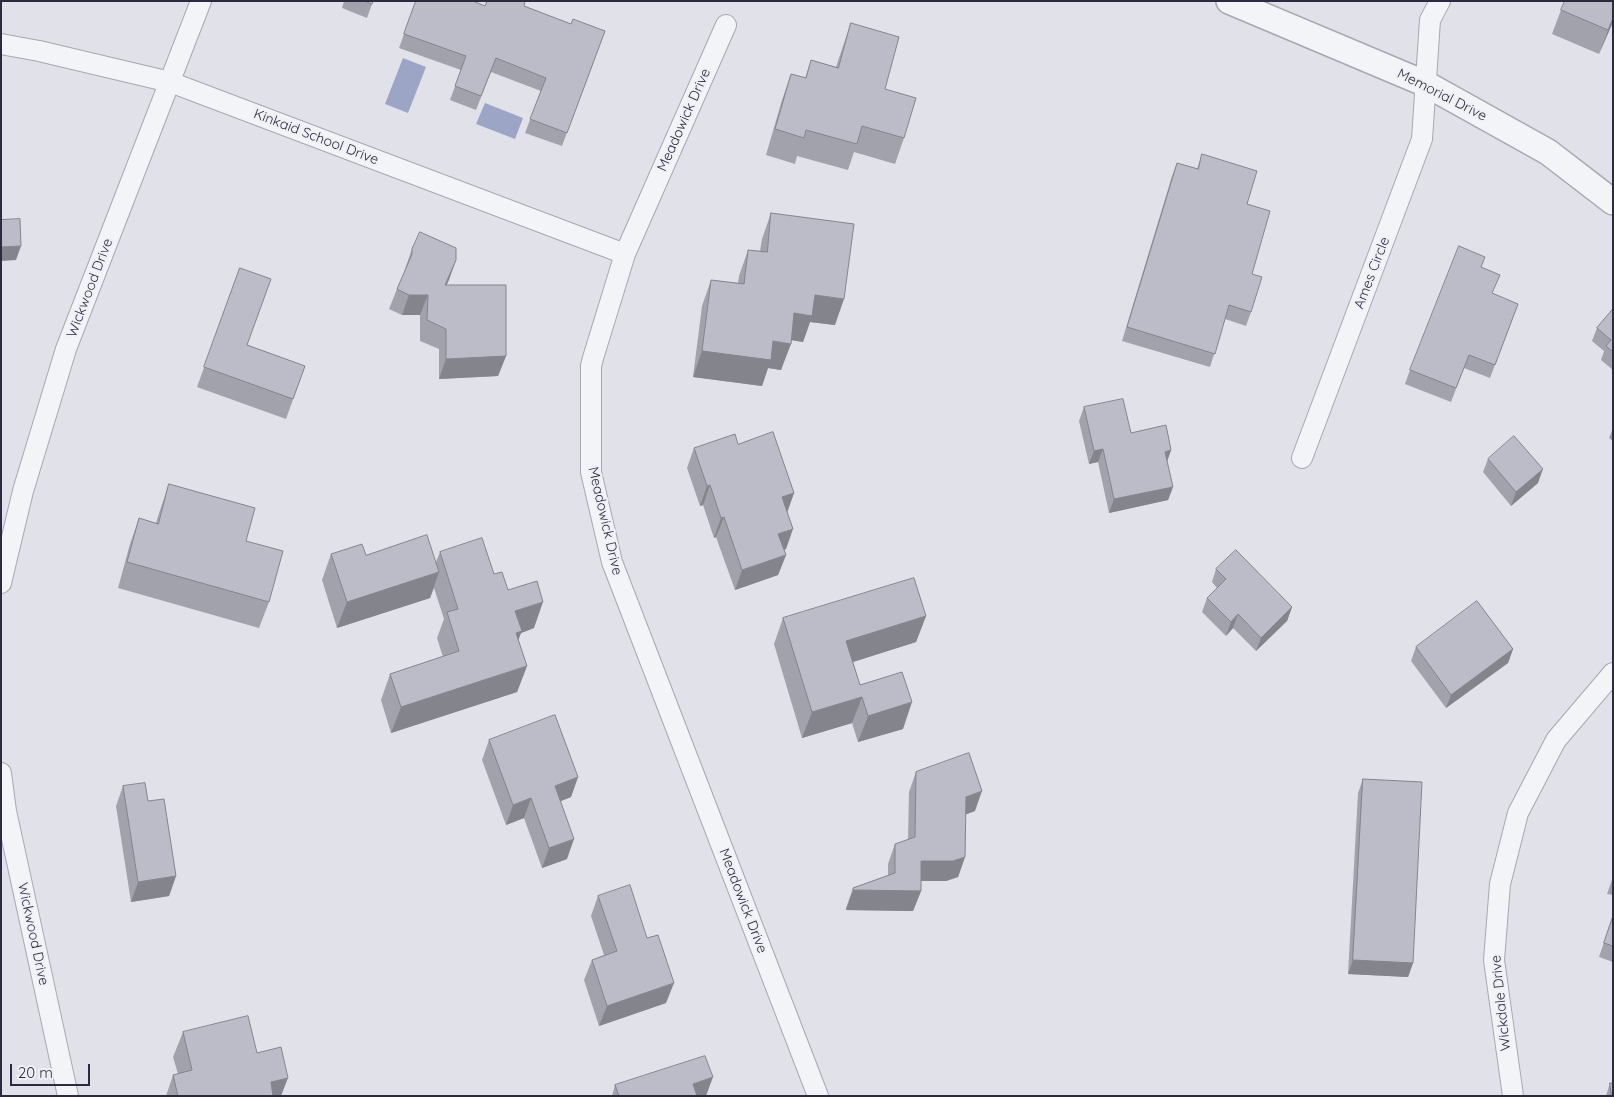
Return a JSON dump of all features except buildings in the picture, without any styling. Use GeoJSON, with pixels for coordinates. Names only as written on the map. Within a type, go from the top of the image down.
{"type":"FeatureCollection","features":[{"type":"Feature","properties":{"kind":"street","name":"Wickwood Drive"},"geometry":{"type":"LineString","coordinates":[[1,582],[23,491],[66,349],[201,1]]}},
{"type":"Feature","properties":{"kind":"street","name":"Memorial Drive"},"geometry":{"type":"LineString","coordinates":[[1229,1],[1426,84],[1548,152],[1613,202]]}},
{"type":"Feature","properties":{"kind":"street","name":"Ames Circle"},"geometry":{"type":"LineString","coordinates":[[1302,458],[1422,139],[1430,20],[1440,1]]}},
{"type":"Feature","properties":{"kind":"street","name":"Meadowick Drive"},"geometry":{"type":"LineString","coordinates":[[726,25],[624,254],[591,366],[591,472],[612,562],[818,1096]]}},
{"type":"Feature","properties":{"kind":"street","name":"Kinkaid School Drive"},"geometry":{"type":"LineString","coordinates":[[1,44],[39,51],[170,82],[624,254]]}},
{"type":"Feature","properties":{"kind":"street","name":"Wickdale Drive"},"geometry":{"type":"LineString","coordinates":[[1513,1096],[1494,960],[1500,884],[1518,813],[1556,740],[1613,673]]}},
{"type":"Feature","properties":{"kind":"street","name":"Wickwood Drive"},"geometry":{"type":"LineString","coordinates":[[1,773],[6,811],[68,1096]]}},
{"type":"Feature","properties":{"kind":"water"},"geometry":{"type":"Polygon","coordinates":[[[403,58],[426,67],[408,113],[385,104],[403,58]]]}},
{"type":"Feature","properties":{"kind":"water"},"geometry":{"type":"Polygon","coordinates":[[[485,103],[523,118],[515,139],[476,124],[485,103]]]}}]}
